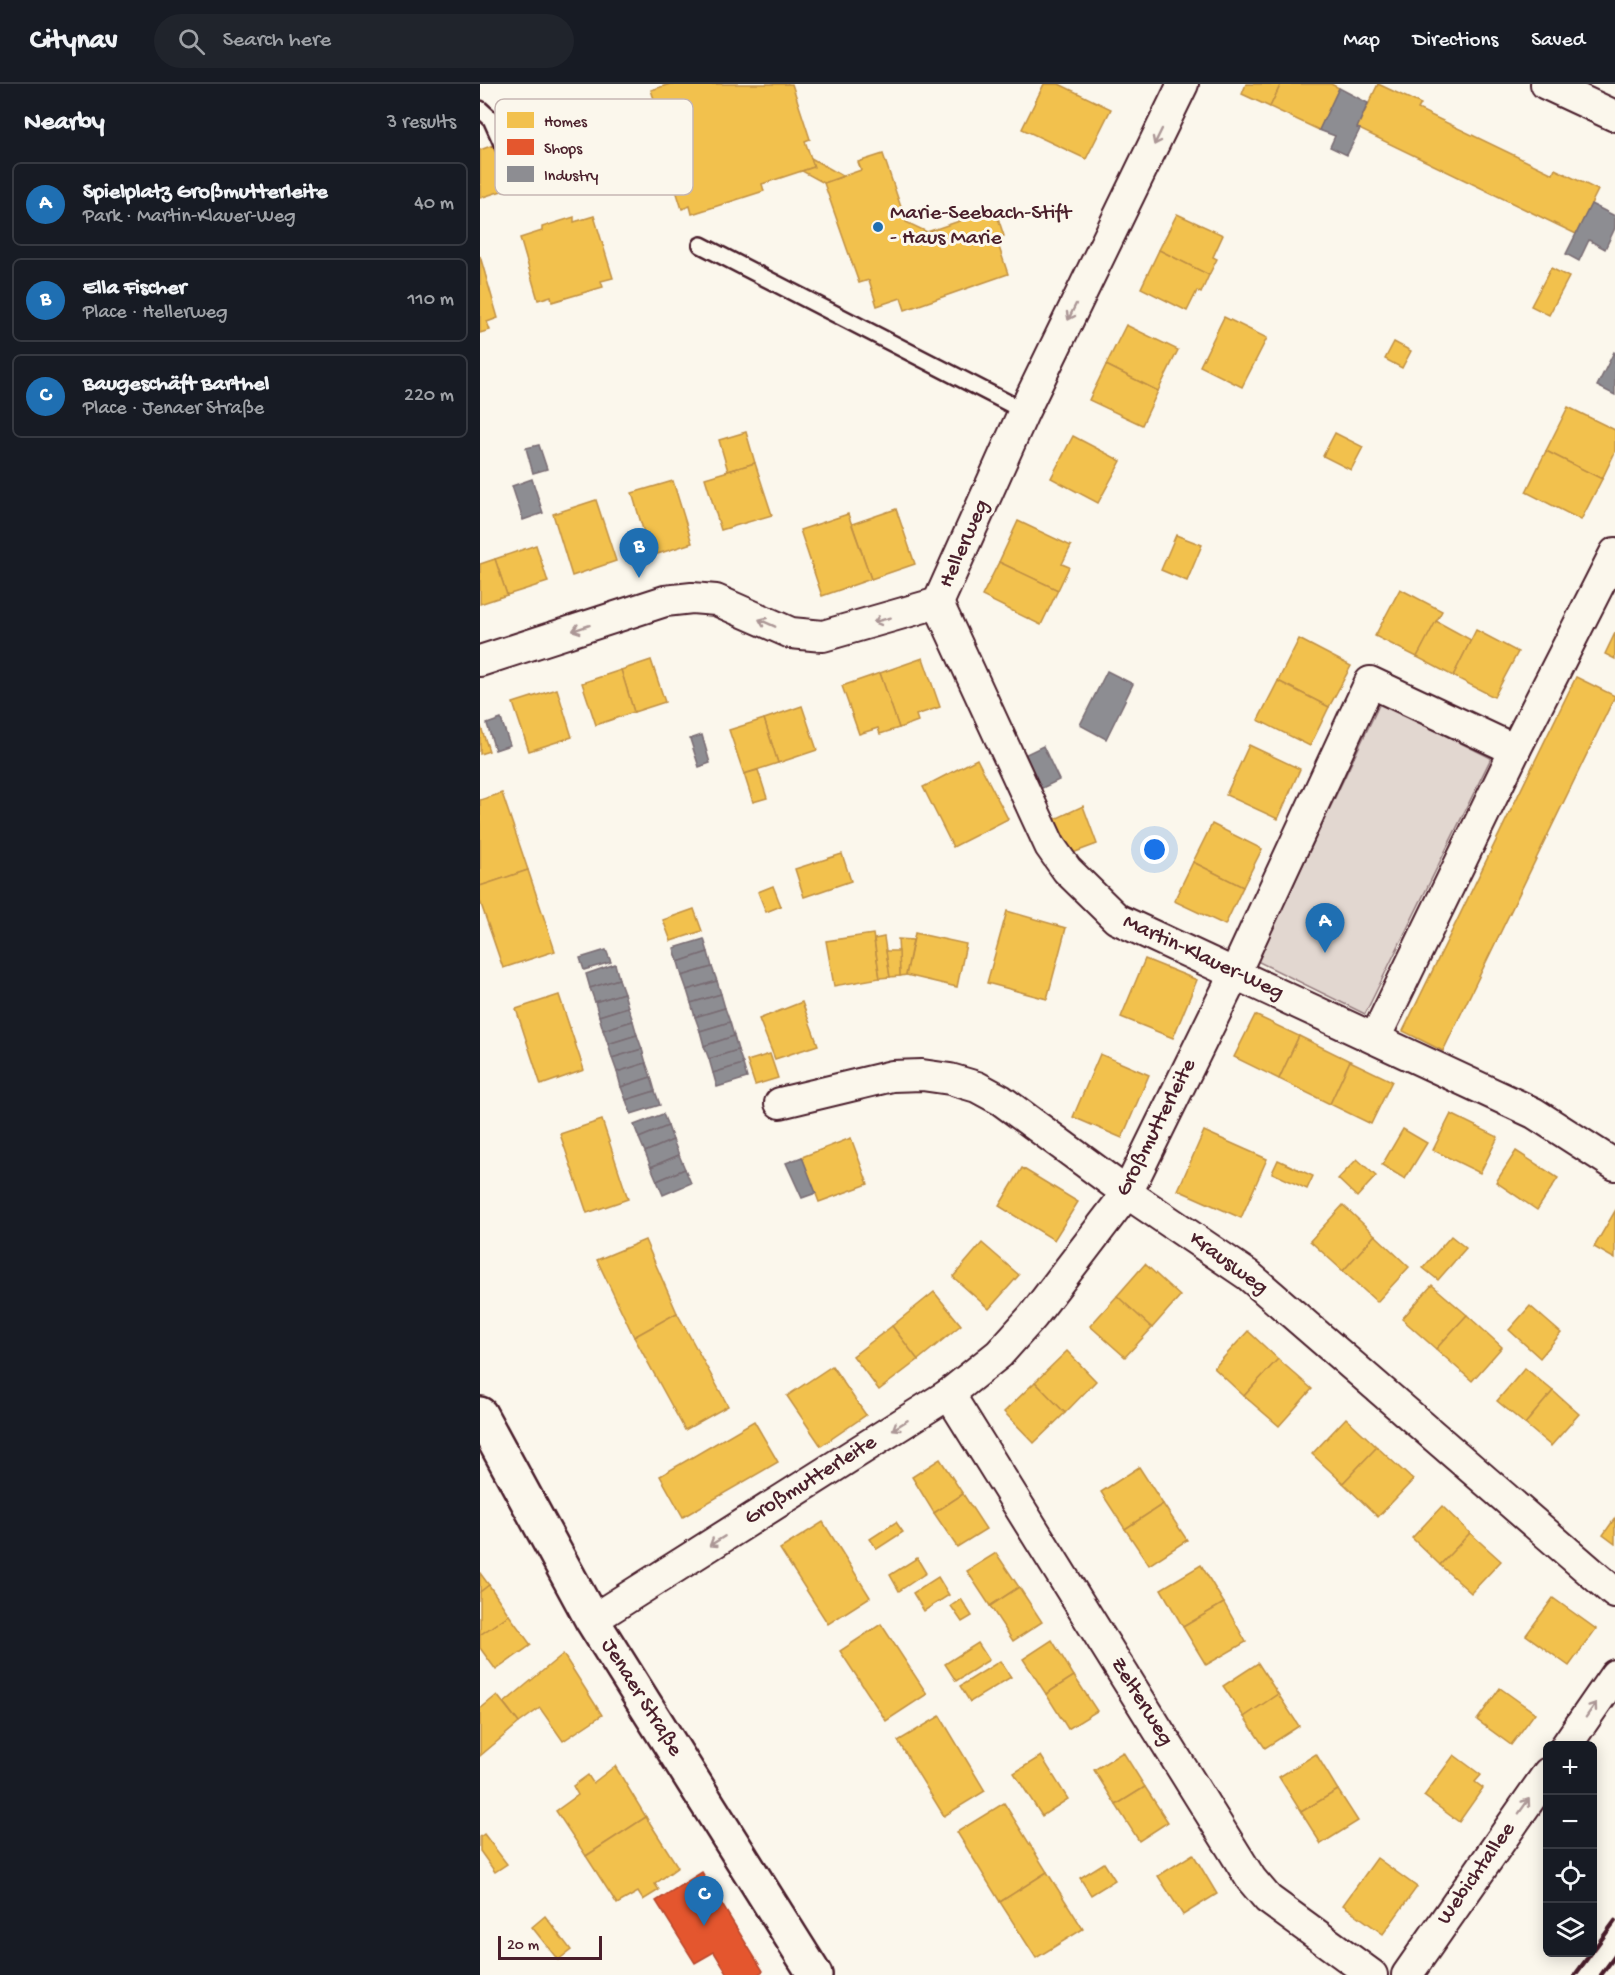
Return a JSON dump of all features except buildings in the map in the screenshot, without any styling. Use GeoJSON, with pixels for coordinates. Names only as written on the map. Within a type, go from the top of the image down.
{"type":"FeatureCollection","features":[{"type":"Feature","properties":{"kind":"main road","name":"Jenaer Straße"},"geometry":{"type":"LineString","coordinates":[[480,1414],[592,1620],[815,1975]]}},
{"type":"Feature","properties":{"kind":"street","name":"Hellerweg"},"geometry":{"type":"LineString","coordinates":[[480,661],[674,600],[693,598],[716,600],[790,633],[823,636],[938,603],[1024,411],[1183,84]]}},
{"type":"Feature","properties":{"kind":"street"},"geometry":{"type":"LineString","coordinates":[[1546,84],[1615,116]]}},
{"type":"Feature","properties":{"kind":"street"},"geometry":{"type":"LineString","coordinates":[[1375,1038],[1515,750],[1615,553]]}},
{"type":"Feature","properties":{"kind":"street","name":"Martin-Klauer-Weg"},"geometry":{"type":"LineString","coordinates":[[938,603],[1050,846],[1067,870],[1117,919],[1534,1113],[1615,1165]]}},
{"type":"Feature","properties":{"kind":"street","name":"Großmutterleite"},"geometry":{"type":"LineString","coordinates":[[592,1620],[949,1394],[999,1354],[1033,1316],[1127,1193],[1235,973],[1370,682],[1515,750]]}},
{"type":"Feature","properties":{"kind":"street","name":"Krausweg"},"geometry":{"type":"LineString","coordinates":[[780,1103],[892,1076],[922,1075],[950,1079],[976,1087],[1001,1100],[1127,1193],[1248,1275],[1615,1593]]}},
{"type":"Feature","properties":{"kind":"street","name":"Zelterweg"},"geometry":{"type":"LineString","coordinates":[[949,1394],[1251,1880],[1268,1899],[1372,1975]]}},
{"type":"Feature","properties":{"kind":"street"},"geometry":{"type":"LineString","coordinates":[[1569,1741],[1615,1675]]}},
{"type":"Feature","properties":{"kind":"street","name":"Webichtallee"},"geometry":{"type":"LineString","coordinates":[[1407,1975],[1543,1780]]}},
{"type":"Feature","properties":{"kind":"lane"},"geometry":{"type":"LineString","coordinates":[[480,109],[491,119],[495,128]]}},
{"type":"Feature","properties":{"kind":"lane"},"geometry":{"type":"LineString","coordinates":[[701,245],[1024,411]]}},
{"type":"Feature","properties":{"kind":"shaded area"},"geometry":{"type":"Polygon","coordinates":[[[1380,703],[1491,758],[1365,1014],[1257,961],[1380,703]]]}},
{"type":"Feature","properties":{"kind":"railway"},"geometry":{"type":"LineString","coordinates":[[1597,1945],[1615,1921]]}},
{"type":"Feature","properties":{"kind":"railway"},"geometry":{"type":"LineString","coordinates":[[1601,1975],[1615,1956]]}},
{"type":"Feature","properties":{"kind":"railway"},"geometry":{"type":"LineString","coordinates":[[1575,1975],[1588,1957]]}},
{"type":"Feature","properties":{"kind":"place","name":"Marie-Seebach-Stift - Haus Marie"},"geometry":{"type":"Point","coordinates":[878,227]}},
{"type":"Feature","properties":{"kind":"place","name":"Ella Fischer"},"geometry":{"type":"Point","coordinates":[639,578]}},
{"type":"Feature","properties":{"kind":"place","name":"Spielplatz Großmutterleite"},"geometry":{"type":"Point","coordinates":[1325,953]}},
{"type":"Feature","properties":{"kind":"place","name":"Baugeschäft Barthel"},"geometry":{"type":"Point","coordinates":[704,1926]}}]}
